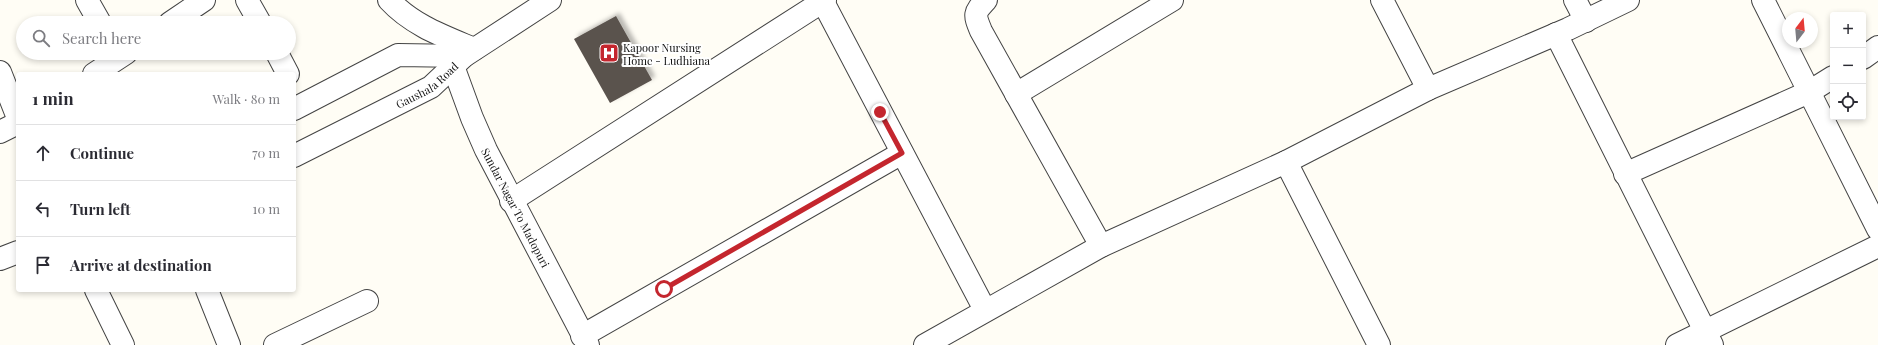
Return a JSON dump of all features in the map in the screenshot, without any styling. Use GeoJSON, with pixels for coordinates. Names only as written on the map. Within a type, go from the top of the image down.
{"type":"FeatureCollection","features":[{"type":"Feature","properties":{"kind":"street"},"geometry":{"type":"LineString","coordinates":[[87,0],[96,16]]}},
{"type":"Feature","properties":{"kind":"street"},"geometry":{"type":"LineString","coordinates":[[180,16],[204,0]]}},
{"type":"Feature","properties":{"kind":"street"},"geometry":{"type":"LineString","coordinates":[[248,0],[256,16]]}},
{"type":"Feature","properties":{"kind":"street"},"geometry":{"type":"LineString","coordinates":[[389,0],[410,18],[463,57]]}},
{"type":"Feature","properties":{"kind":"street","name":"Gaushala Road"},"geometry":{"type":"LineString","coordinates":[[296,155],[431,87],[463,57],[550,0]]}},
{"type":"Feature","properties":{"kind":"street"},"geometry":{"type":"LineString","coordinates":[[511,201],[824,0],[902,153],[985,310]]}},
{"type":"Feature","properties":{"kind":"street"},"geometry":{"type":"LineString","coordinates":[[986,0],[978,7],[976,19],[1101,246]]}},
{"type":"Feature","properties":{"kind":"street"},"geometry":{"type":"LineString","coordinates":[[1016,94],[1172,0]]}},
{"type":"Feature","properties":{"kind":"street"},"geometry":{"type":"LineString","coordinates":[[1382,0],[1428,89]]}},
{"type":"Feature","properties":{"kind":"street"},"geometry":{"type":"LineString","coordinates":[[1575,0],[1586,21]]}},
{"type":"Feature","properties":{"kind":"street"},"geometry":{"type":"LineString","coordinates":[[925,345],[1101,246],[1286,162],[1428,89],[1586,21],[1628,0]]}},
{"type":"Feature","properties":{"kind":"street"},"geometry":{"type":"LineString","coordinates":[[1763,0],[1809,92],[1873,207],[1878,229]]}},
{"type":"Feature","properties":{"kind":"street"},"geometry":{"type":"LineString","coordinates":[[1556,34],[1625,174],[1709,338]]}},
{"type":"Feature","properties":{"kind":"street"},"geometry":{"type":"LineString","coordinates":[[1866,56],[1878,47]]}},
{"type":"Feature","properties":{"kind":"street"},"geometry":{"type":"LineString","coordinates":[[296,93],[299,106],[398,54],[463,57]]}},
{"type":"Feature","properties":{"kind":"street","name":"Sundar Nagar To Madopuri"},"geometry":{"type":"LineString","coordinates":[[463,57],[472,118],[511,201],[584,340]]}},
{"type":"Feature","properties":{"kind":"street"},"geometry":{"type":"LineString","coordinates":[[97,72],[113,60]]}},
{"type":"Feature","properties":{"kind":"street"},"geometry":{"type":"LineString","coordinates":[[281,60],[287,72]]}},
{"type":"Feature","properties":{"kind":"street"},"geometry":{"type":"LineString","coordinates":[[0,72],[16,113]]}},
{"type":"Feature","properties":{"kind":"street"},"geometry":{"type":"LineString","coordinates":[[1625,174],[1809,92],[1830,79]]}},
{"type":"Feature","properties":{"kind":"street"},"geometry":{"type":"LineString","coordinates":[[0,132],[16,124]]}},
{"type":"Feature","properties":{"kind":"street"},"geometry":{"type":"LineString","coordinates":[[584,340],[902,153]]}},
{"type":"Feature","properties":{"kind":"street"},"geometry":{"type":"LineString","coordinates":[[1286,162],[1379,345]]}},
{"type":"Feature","properties":{"kind":"street"},"geometry":{"type":"LineString","coordinates":[[1678,345],[1709,338],[1878,246]]}},
{"type":"Feature","properties":{"kind":"street"},"geometry":{"type":"LineString","coordinates":[[0,259],[16,253]]}},
{"type":"Feature","properties":{"kind":"street"},"geometry":{"type":"LineString","coordinates":[[97,292],[123,345]]}},
{"type":"Feature","properties":{"kind":"street"},"geometry":{"type":"LineString","coordinates":[[208,292],[229,345]]}},
{"type":"Feature","properties":{"kind":"street"},"geometry":{"type":"LineString","coordinates":[[274,345],[367,301]]}},
{"type":"Feature","properties":{"kind":"building"},"geometry":{"type":"Polygon","coordinates":[[[616,16],[652,80],[610,103],[574,39],[616,16]]]}},
{"type":"Feature","properties":{"kind":"place","name":"Kapoor Nursing Home - Ludhiana"},"geometry":{"type":"Point","coordinates":[609,53]}},
{"type":"Feature","properties":{"kind":"route"},"geometry":{"type":"LineString","coordinates":[[664,289],[902,153],[880,112]]}}]}
